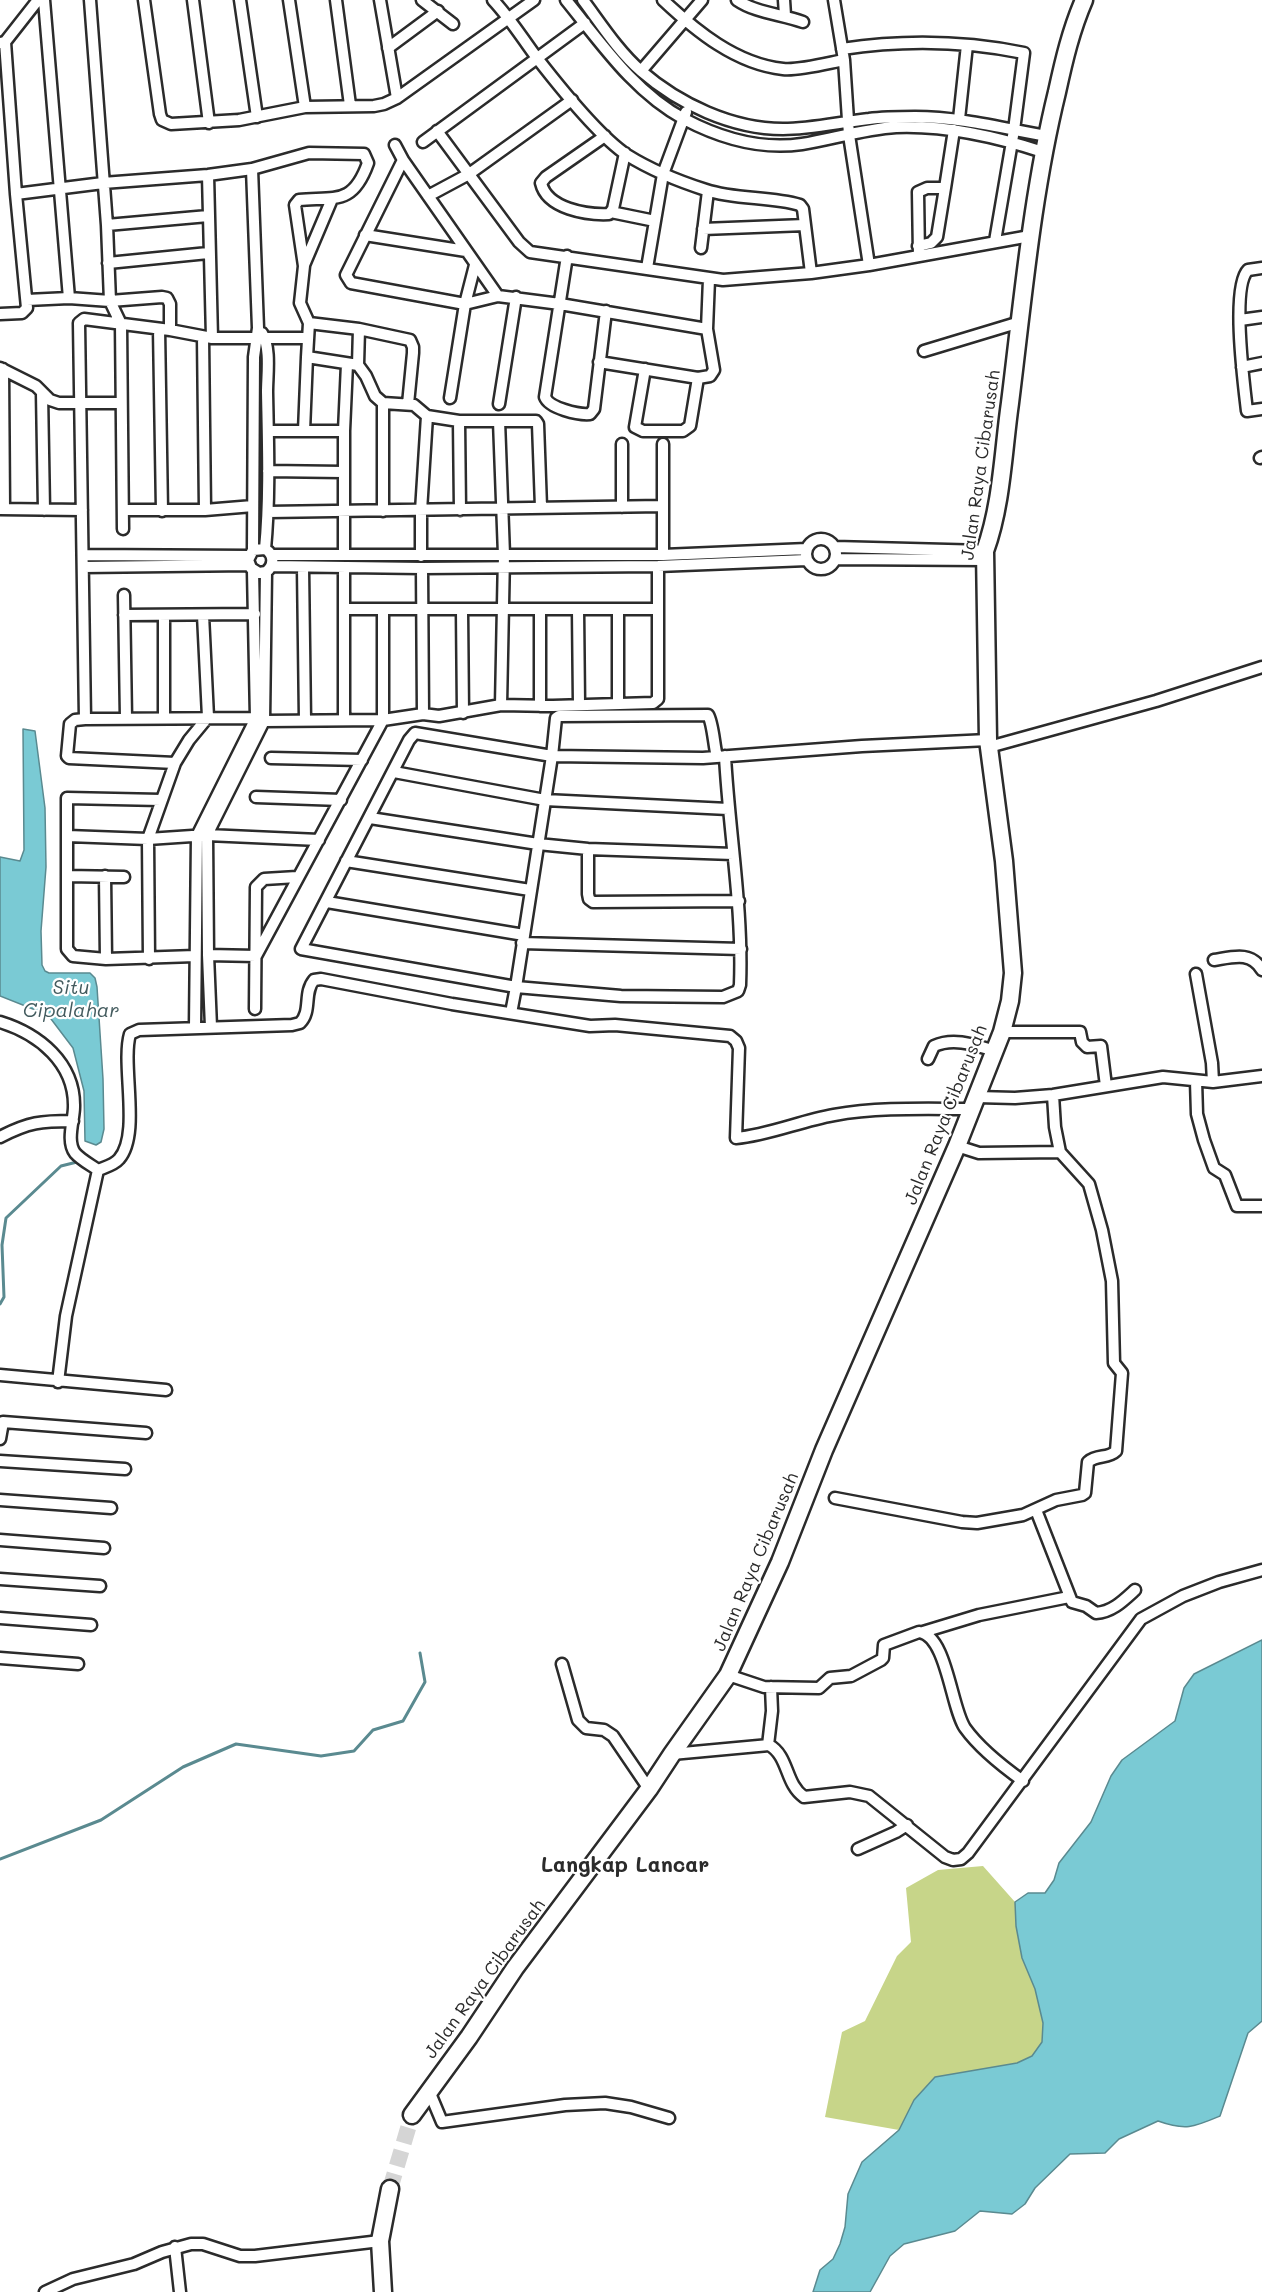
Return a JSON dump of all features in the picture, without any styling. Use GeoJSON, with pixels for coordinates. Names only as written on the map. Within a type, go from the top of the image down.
{"type":"FeatureCollection","features":[{"type":"Feature","properties":{"kind":"main road","name":"Jalan Raya Cibarusah"},"geometry":{"type":"LineString","coordinates":[[412,2115],[536,1940],[649,1789],[728,1675],[780,1562],[828,1439],[957,1146],[1002,1032],[1010,1001],[1013,973],[1004,861],[988,744],[986,555],[1003,462],[1030,236],[1044,144],[1072,27],[1083,0]]}},
{"type":"Feature","properties":{"kind":"main road"},"geometry":{"type":"LineString","coordinates":[[383,2292],[380,2241],[390,2189]]}},
{"type":"Feature","properties":{"kind":"street"},"geometry":{"type":"LineString","coordinates":[[0,314],[26,311],[27,300],[3,42],[38,0]]}},
{"type":"Feature","properties":{"kind":"street"},"geometry":{"type":"LineString","coordinates":[[44,0],[69,298]]}},
{"type":"Feature","properties":{"kind":"street"},"geometry":{"type":"LineString","coordinates":[[90,0],[107,225],[110,301],[121,324],[123,529]]}},
{"type":"Feature","properties":{"kind":"street"},"geometry":{"type":"LineString","coordinates":[[144,0],[162,120],[171,124],[209,123],[257,117],[305,107],[384,104],[397,98],[534,0]]}},
{"type":"Feature","properties":{"kind":"street"},"geometry":{"type":"LineString","coordinates":[[193,0],[209,123]]}},
{"type":"Feature","properties":{"kind":"street"},"geometry":{"type":"LineString","coordinates":[[240,0],[257,117]]}},
{"type":"Feature","properties":{"kind":"street"},"geometry":{"type":"LineString","coordinates":[[289,0],[305,107]]}},
{"type":"Feature","properties":{"kind":"street"},"geometry":{"type":"LineString","coordinates":[[336,0],[350,105]]}},
{"type":"Feature","properties":{"kind":"street"},"geometry":{"type":"LineString","coordinates":[[380,0],[397,98]]}},
{"type":"Feature","properties":{"kind":"street"},"geometry":{"type":"LineString","coordinates":[[422,0],[453,24]]}},
{"type":"Feature","properties":{"kind":"street"},"geometry":{"type":"LineString","coordinates":[[493,0],[572,100],[605,136],[625,153],[663,174],[708,191],[800,206],[803,209],[811,273]]}},
{"type":"Feature","properties":{"kind":"street"},"geometry":{"type":"LineString","coordinates":[[566,0],[612,58],[634,81],[683,118],[733,140],[754,144],[800,144],[896,127],[954,130],[1012,142],[1044,144]]}},
{"type":"Feature","properties":{"kind":"street"},"geometry":{"type":"LineString","coordinates":[[584,0],[619,47],[641,71],[690,103],[720,117],[762,127],[803,128],[894,118],[959,119],[1014,130],[1044,144]]}},
{"type":"Feature","properties":{"kind":"street"},"geometry":{"type":"LineString","coordinates":[[663,0],[712,41],[738,55],[784,69],[888,44],[967,45],[1024,53],[995,242]]}},
{"type":"Feature","properties":{"kind":"street"},"geometry":{"type":"LineString","coordinates":[[641,71],[702,0]]}},
{"type":"Feature","properties":{"kind":"street"},"geometry":{"type":"LineString","coordinates":[[737,0],[756,9],[785,15],[803,22]]}},
{"type":"Feature","properties":{"kind":"street"},"geometry":{"type":"LineString","coordinates":[[784,0],[785,15]]}},
{"type":"Feature","properties":{"kind":"street"},"geometry":{"type":"LineString","coordinates":[[834,0],[842,55],[849,135],[869,265]]}},
{"type":"Feature","properties":{"kind":"street"},"geometry":{"type":"LineString","coordinates":[[388,48],[438,11]]}},
{"type":"Feature","properties":{"kind":"street"},"geometry":{"type":"LineString","coordinates":[[423,142],[585,23]]}},
{"type":"Feature","properties":{"kind":"street"},"geometry":{"type":"LineString","coordinates":[[959,119],[967,45]]}},
{"type":"Feature","properties":{"kind":"street"},"geometry":{"type":"LineString","coordinates":[[428,196],[469,174],[572,100]]}},
{"type":"Feature","properties":{"kind":"street"},"geometry":{"type":"LineString","coordinates":[[647,268],[663,174],[690,103]]}},
{"type":"Feature","properties":{"kind":"street"},"geometry":{"type":"LineString","coordinates":[[919,251],[937,237],[954,130]]}},
{"type":"Feature","properties":{"kind":"street"},"geometry":{"type":"LineString","coordinates":[[437,131],[524,249],[530,252],[723,280],[811,273],[869,265],[919,251],[1030,236]]}},
{"type":"Feature","properties":{"kind":"street"},"geometry":{"type":"LineString","coordinates":[[605,136],[546,177],[541,183],[546,193],[557,204],[565,208],[601,214],[611,212],[655,221]]}},
{"type":"Feature","properties":{"kind":"street"},"geometry":{"type":"LineString","coordinates":[[395,145],[403,160],[498,296]]}},
{"type":"Feature","properties":{"kind":"street"},"geometry":{"type":"LineString","coordinates":[[16,194],[252,169],[309,153],[364,154],[368,163],[362,180],[354,190],[332,199],[301,199],[295,202],[304,266],[300,303],[309,322],[304,431]]}},
{"type":"Feature","properties":{"kind":"street"},"geometry":{"type":"LineString","coordinates":[[611,212],[625,153]]}},
{"type":"Feature","properties":{"kind":"street"},"geometry":{"type":"LineString","coordinates":[[403,160],[346,275],[351,283],[465,304],[498,296],[516,297],[707,329]]}},
{"type":"Feature","properties":{"kind":"street"},"geometry":{"type":"LineString","coordinates":[[252,169],[260,334],[268,430],[268,512],[260,560],[255,614],[260,719]]}},
{"type":"Feature","properties":{"kind":"street"},"geometry":{"type":"LineString","coordinates":[[205,510],[208,175]]}},
{"type":"Feature","properties":{"kind":"street"},"geometry":{"type":"LineString","coordinates":[[919,251],[918,192],[927,188],[945,189]]}},
{"type":"Feature","properties":{"kind":"street"},"geometry":{"type":"LineString","coordinates":[[701,248],[708,191]]}},
{"type":"Feature","properties":{"kind":"street"},"geometry":{"type":"LineString","coordinates":[[304,266],[332,199]]}},
{"type":"Feature","properties":{"kind":"street"},"geometry":{"type":"LineString","coordinates":[[107,225],[208,216]]}},
{"type":"Feature","properties":{"kind":"street"},"geometry":{"type":"LineString","coordinates":[[703,229],[805,225]]}},
{"type":"Feature","properties":{"kind":"street"},"geometry":{"type":"LineString","coordinates":[[365,235],[466,251]]}},
{"type":"Feature","properties":{"kind":"street"},"geometry":{"type":"LineString","coordinates":[[108,263],[208,253]]}},
{"type":"Feature","properties":{"kind":"street"},"geometry":{"type":"LineString","coordinates":[[567,256],[545,396],[546,401],[550,404],[583,415],[590,414],[594,409],[606,312]]}},
{"type":"Feature","properties":{"kind":"street"},"geometry":{"type":"LineString","coordinates":[[450,398],[465,304],[475,265]]}},
{"type":"Feature","properties":{"kind":"street"},"geometry":{"type":"LineString","coordinates":[[1262,268],[1248,270],[1241,280],[1240,320],[1247,411],[1262,409]]}},
{"type":"Feature","properties":{"kind":"street"},"geometry":{"type":"LineString","coordinates":[[599,362],[698,378],[710,376],[714,370],[707,329],[709,279]]}},
{"type":"Feature","properties":{"kind":"street"},"geometry":{"type":"LineString","coordinates":[[499,404],[516,297]]}},
{"type":"Feature","properties":{"kind":"street"},"geometry":{"type":"LineString","coordinates":[[27,300],[69,298],[110,301],[167,298],[170,304],[165,329],[162,511]]}},
{"type":"Feature","properties":{"kind":"street"},"geometry":{"type":"LineString","coordinates":[[1240,320],[1262,316]]}},
{"type":"Feature","properties":{"kind":"street"},"geometry":{"type":"LineString","coordinates":[[85,719],[79,323],[84,319],[165,329],[207,337],[260,334],[308,338]]}},
{"type":"Feature","properties":{"kind":"street"},"geometry":{"type":"LineString","coordinates":[[309,322],[410,340],[413,353],[408,404]]}},
{"type":"Feature","properties":{"kind":"street"},"geometry":{"type":"LineString","coordinates":[[924,351],[1020,322]]}},
{"type":"Feature","properties":{"kind":"street"},"geometry":{"type":"LineString","coordinates":[[344,720],[344,431],[358,329]]}},
{"type":"Feature","properties":{"kind":"street"},"geometry":{"type":"LineString","coordinates":[[195,1027],[195,957],[202,835],[260,719],[260,560],[253,506],[260,334]]}},
{"type":"Feature","properties":{"kind":"street"},"geometry":{"type":"LineString","coordinates":[[307,357],[352,364],[366,376],[375,396],[383,403],[408,404],[420,408],[427,416],[459,421],[533,420],[538,424],[541,507]]}},
{"type":"Feature","properties":{"kind":"street"},"geometry":{"type":"LineString","coordinates":[[1242,367],[1262,363]]}},
{"type":"Feature","properties":{"kind":"street"},"geometry":{"type":"LineString","coordinates":[[82,510],[2,509],[1,369],[36,386],[51,400],[59,403],[121,403]]}},
{"type":"Feature","properties":{"kind":"street"},"geometry":{"type":"LineString","coordinates":[[645,369],[635,428],[643,431],[683,431],[687,429],[690,426],[698,378]]}},
{"type":"Feature","properties":{"kind":"street"},"geometry":{"type":"LineString","coordinates":[[42,393],[44,510]]}},
{"type":"Feature","properties":{"kind":"street"},"geometry":{"type":"LineString","coordinates":[[383,403],[383,511]]}},
{"type":"Feature","properties":{"kind":"street"},"geometry":{"type":"LineString","coordinates":[[421,556],[421,511],[427,416]]}},
{"type":"Feature","properties":{"kind":"street"},"geometry":{"type":"LineString","coordinates":[[459,421],[460,510]]}},
{"type":"Feature","properties":{"kind":"street"},"geometry":{"type":"LineString","coordinates":[[499,422],[504,555],[501,705]]}},
{"type":"Feature","properties":{"kind":"street"},"geometry":{"type":"LineString","coordinates":[[268,430],[344,431]]}},
{"type":"Feature","properties":{"kind":"street"},"geometry":{"type":"LineString","coordinates":[[622,444],[622,507]]}},
{"type":"Feature","properties":{"kind":"street"},"geometry":{"type":"LineString","coordinates":[[663,444],[663,555]]}},
{"type":"Feature","properties":{"kind":"street"},"geometry":{"type":"LineString","coordinates":[[268,471],[343,472]]}},
{"type":"Feature","properties":{"kind":"street"},"geometry":{"type":"LineString","coordinates":[[123,510],[205,510],[253,506]]}},
{"type":"Feature","properties":{"kind":"street"},"geometry":{"type":"LineString","coordinates":[[268,512],[662,506]]}},
{"type":"Feature","properties":{"kind":"street"},"geometry":{"type":"LineString","coordinates":[[807,560],[807,549],[812,542],[821,538],[829,541],[835,547],[836,560]]}},
{"type":"Feature","properties":{"kind":"street"},"geometry":{"type":"LineString","coordinates":[[835,547],[986,555]]}},
{"type":"Feature","properties":{"kind":"street"},"geometry":{"type":"LineString","coordinates":[[83,561],[344,561],[421,556],[663,555],[807,549]]}},
{"type":"Feature","properties":{"kind":"street"},"geometry":{"type":"LineString","coordinates":[[260,560],[303,568],[344,561],[422,568],[658,566],[807,560],[818,569],[825,569],[836,560],[986,555]]}},
{"type":"Feature","properties":{"kind":"street"},"geometry":{"type":"LineString","coordinates":[[175,763],[69,758],[67,756],[70,724],[75,720],[85,719],[164,717],[383,720],[423,714],[439,716],[501,705],[653,703],[658,699],[658,566]]}},
{"type":"Feature","properties":{"kind":"street"},"geometry":{"type":"LineString","coordinates":[[303,568],[304,720]]}},
{"type":"Feature","properties":{"kind":"street"},"geometry":{"type":"LineString","coordinates":[[422,568],[423,714]]}},
{"type":"Feature","properties":{"kind":"street"},"geometry":{"type":"LineString","coordinates":[[124,596],[126,718]]}},
{"type":"Feature","properties":{"kind":"street"},"geometry":{"type":"LineString","coordinates":[[344,609],[382,611],[657,609]]}},
{"type":"Feature","properties":{"kind":"street"},"geometry":{"type":"LineString","coordinates":[[618,609],[618,704]]}},
{"type":"Feature","properties":{"kind":"street"},"geometry":{"type":"LineString","coordinates":[[540,610],[540,706]]}},
{"type":"Feature","properties":{"kind":"street"},"geometry":{"type":"LineString","coordinates":[[578,610],[579,704]]}},
{"type":"Feature","properties":{"kind":"street"},"geometry":{"type":"LineString","coordinates":[[256,956],[383,720],[382,611]]}},
{"type":"Feature","properties":{"kind":"street"},"geometry":{"type":"LineString","coordinates":[[462,611],[463,712]]}},
{"type":"Feature","properties":{"kind":"street"},"geometry":{"type":"LineString","coordinates":[[124,615],[255,614]]}},
{"type":"Feature","properties":{"kind":"street"},"geometry":{"type":"LineString","coordinates":[[164,615],[164,717]]}},
{"type":"Feature","properties":{"kind":"street"},"geometry":{"type":"LineString","coordinates":[[149,959],[148,839],[175,763],[207,717],[203,615]]}},
{"type":"Feature","properties":{"kind":"street"},"geometry":{"type":"LineString","coordinates":[[511,1013],[516,987],[552,756],[556,720],[559,716],[708,715],[711,722],[712,735],[721,756],[739,901],[741,949],[738,991],[723,997],[621,996],[516,987],[301,949],[415,732],[552,756],[703,758],[721,756],[862,746],[988,744],[1156,701],[1262,667]]}},
{"type":"Feature","properties":{"kind":"street"},"geometry":{"type":"LineString","coordinates":[[272,758],[362,760]]}},
{"type":"Feature","properties":{"kind":"street"},"geometry":{"type":"LineString","coordinates":[[394,771],[545,800],[728,809]]}},
{"type":"Feature","properties":{"kind":"street"},"geometry":{"type":"LineString","coordinates":[[161,800],[68,797],[67,950],[73,956],[106,959],[195,957]]}},
{"type":"Feature","properties":{"kind":"street"},"geometry":{"type":"LineString","coordinates":[[256,797],[341,800]]}},
{"type":"Feature","properties":{"kind":"street"},"geometry":{"type":"LineString","coordinates":[[370,818],[538,844],[588,849],[733,854]]}},
{"type":"Feature","properties":{"kind":"street"},"geometry":{"type":"LineString","coordinates":[[202,835],[212,1027]]}},
{"type":"Feature","properties":{"kind":"street"},"geometry":{"type":"LineString","coordinates":[[68,836],[148,839],[202,835],[319,840]]}},
{"type":"Feature","properties":{"kind":"street"},"geometry":{"type":"LineString","coordinates":[[588,849],[588,894],[589,899],[593,902],[739,901]]}},
{"type":"Feature","properties":{"kind":"street"},"geometry":{"type":"LineString","coordinates":[[346,861],[530,890]]}},
{"type":"Feature","properties":{"kind":"street"},"geometry":{"type":"LineString","coordinates":[[67,876],[124,877]]}},
{"type":"Feature","properties":{"kind":"street"},"geometry":{"type":"LineString","coordinates":[[105,876],[106,959]]}},
{"type":"Feature","properties":{"kind":"street"},"geometry":{"type":"LineString","coordinates":[[255,1009],[256,887],[264,879],[297,877]]}},
{"type":"Feature","properties":{"kind":"street"},"geometry":{"type":"LineString","coordinates":[[327,902],[523,939],[741,949]]}},
{"type":"Feature","properties":{"kind":"street"},"geometry":{"type":"LineString","coordinates":[[208,955],[256,956]]}},
{"type":"Feature","properties":{"kind":"street"},"geometry":{"type":"LineString","coordinates":[[1214,960],[1246,956],[1257,963],[1262,970]]}},
{"type":"Feature","properties":{"kind":"street"},"geometry":{"type":"LineString","coordinates":[[1196,974],[1212,1063],[1213,1082]]}},
{"type":"Feature","properties":{"kind":"street"},"geometry":{"type":"LineString","coordinates":[[58,1382],[66,1316],[98,1170],[119,1159],[124,1148],[130,1111],[128,1066],[130,1034],[139,1030],[300,1023],[306,1013],[307,991],[314,980],[321,979],[590,1026],[615,1025],[730,1036],[739,1048],[736,1138],[753,1137],[836,1114],[916,1109],[1053,1095],[1163,1077],[1213,1082],[1238,1081],[1262,1076]]}},
{"type":"Feature","properties":{"kind":"street"},"geometry":{"type":"LineString","coordinates":[[0,1022],[36,1038],[60,1060],[66,1069],[72,1086],[74,1106],[72,1145],[75,1153],[98,1170]]}},
{"type":"Feature","properties":{"kind":"street"},"geometry":{"type":"LineString","coordinates":[[1002,1032],[1080,1032],[1082,1042],[1087,1047],[1101,1046],[1106,1086]]}},
{"type":"Feature","properties":{"kind":"street"},"geometry":{"type":"LineString","coordinates":[[928,1059],[934,1046],[942,1042],[955,1041],[995,1051]]}},
{"type":"Feature","properties":{"kind":"street"},"geometry":{"type":"LineString","coordinates":[[1196,1081],[1200,1129],[1214,1168],[1225,1175],[1237,1206],[1262,1206]]}},
{"type":"Feature","properties":{"kind":"street"},"geometry":{"type":"LineString","coordinates":[[835,1498],[971,1523],[1023,1515],[1062,1497],[1082,1496],[1085,1493],[1088,1462],[1094,1458],[1110,1456],[1116,1451],[1121,1371],[1114,1365],[1112,1346],[1112,1281],[1102,1230],[1089,1184],[1060,1152],[1053,1095]]}},
{"type":"Feature","properties":{"kind":"street"},"geometry":{"type":"LineString","coordinates":[[0,1137],[38,1122],[73,1121]]}},
{"type":"Feature","properties":{"kind":"street"},"geometry":{"type":"LineString","coordinates":[[957,1146],[979,1153],[1060,1152]]}},
{"type":"Feature","properties":{"kind":"street"},"geometry":{"type":"LineString","coordinates":[[0,1375],[166,1390]]}},
{"type":"Feature","properties":{"kind":"street"},"geometry":{"type":"LineString","coordinates":[[0,1439],[2,1422],[146,1433]]}},
{"type":"Feature","properties":{"kind":"street"},"geometry":{"type":"LineString","coordinates":[[0,1461],[125,1469]]}},
{"type":"Feature","properties":{"kind":"street"},"geometry":{"type":"LineString","coordinates":[[0,1500],[111,1508]]}},
{"type":"Feature","properties":{"kind":"street"},"geometry":{"type":"LineString","coordinates":[[1036,1510],[1072,1602],[1101,1613],[1119,1605],[1135,1590]]}},
{"type":"Feature","properties":{"kind":"street"},"geometry":{"type":"LineString","coordinates":[[0,1540],[104,1548]]}},
{"type":"Feature","properties":{"kind":"street"},"geometry":{"type":"LineString","coordinates":[[672,1754],[768,1745],[776,1749],[781,1756],[794,1787],[804,1797],[862,1793],[869,1796],[945,1857],[953,1860],[961,1858],[968,1854],[1142,1619],[1183,1596],[1262,1570]]}},
{"type":"Feature","properties":{"kind":"street"},"geometry":{"type":"LineString","coordinates":[[0,1579],[100,1586]]}},
{"type":"Feature","properties":{"kind":"street"},"geometry":{"type":"LineString","coordinates":[[728,1675],[771,1688],[819,1688],[830,1678],[851,1676],[881,1660],[884,1646],[919,1632],[979,1615],[1069,1597]]}},
{"type":"Feature","properties":{"kind":"street"},"geometry":{"type":"LineString","coordinates":[[0,1618],[91,1625]]}},
{"type":"Feature","properties":{"kind":"street"},"geometry":{"type":"LineString","coordinates":[[923,1632],[934,1642],[941,1656],[966,1730],[1008,1771],[1023,1781]]}},
{"type":"Feature","properties":{"kind":"street"},"geometry":{"type":"LineString","coordinates":[[0,1658],[78,1664]]}},
{"type":"Feature","properties":{"kind":"street"},"geometry":{"type":"LineString","coordinates":[[562,1664],[578,1720],[586,1728],[604,1730],[614,1736],[649,1789]]}},
{"type":"Feature","properties":{"kind":"street"},"geometry":{"type":"LineString","coordinates":[[768,1745],[772,1711],[771,1688]]}},
{"type":"Feature","properties":{"kind":"street"},"geometry":{"type":"LineString","coordinates":[[858,1849],[906,1825]]}},
{"type":"Feature","properties":{"kind":"street"},"geometry":{"type":"LineString","coordinates":[[429,2091],[442,2122],[565,2105],[605,2103],[631,2107],[669,2118]]}},
{"type":"Feature","properties":{"kind":"street"},"geometry":{"type":"LineString","coordinates":[[45,2292],[73,2278],[134,2264],[175,2247],[203,2244],[240,2256],[255,2256],[380,2241]]}},
{"type":"Feature","properties":{"kind":"street"},"geometry":{"type":"LineString","coordinates":[[175,2247],[180,2292]]}},
{"type":"Feature","properties":{"kind":"green space"},"geometry":{"type":"Polygon","coordinates":[[[983,1866],[1015,1902],[1016,1926],[1022,1958],[1035,1989],[1043,2023],[1042,2042],[1032,2056],[1017,2063],[935,2078],[914,2100],[899,2130],[825,2117],[842,2032],[865,2021],[897,1956],[911,1942],[906,1888],[938,1870],[983,1866]]]}},
{"type":"Feature","properties":{"kind":"water","name":"Situ Cipalahar"},"geometry":{"type":"Polygon","coordinates":[[[23,729],[35,731],[45,808],[46,867],[41,931],[42,965],[49,973],[90,973],[95,978],[97,987],[104,1129],[101,1142],[96,1145],[85,1141],[84,1091],[73,1048],[48,1015],[0,996],[0,857],[20,861],[24,850],[23,729]]]}},
{"type":"Feature","properties":{"kind":"water"},"geometry":{"type":"Polygon","coordinates":[[[1262,1640],[1262,2021],[1248,2033],[1220,2116],[1203,2123],[1183,2127],[1158,2121],[1119,2139],[1105,2153],[1070,2154],[1035,2188],[1025,2204],[1012,2214],[980,2211],[955,2231],[904,2244],[890,2256],[870,2292],[813,2292],[820,2270],[833,2259],[840,2244],[845,2227],[848,2194],[862,2162],[899,2130],[914,2100],[935,2077],[1017,2063],[1032,2056],[1042,2042],[1043,2023],[1035,1989],[1022,1958],[1016,1926],[1015,1902],[1028,1893],[1045,1893],[1054,1880],[1059,1863],[1091,1822],[1111,1776],[1122,1760],[1175,1721],[1184,1688],[1194,1674],[1262,1640]]]}},
{"type":"Feature","properties":{"kind":"waterway"},"geometry":{"type":"LineString","coordinates":[[0,1304],[4,1297],[2,1245],[6,1218],[61,1166],[77,1162]]}},
{"type":"Feature","properties":{"kind":"waterway"},"geometry":{"type":"LineString","coordinates":[[0,1859],[101,1820],[183,1767],[236,1744],[321,1756],[354,1751],[373,1730],[403,1721],[425,1682],[420,1653]]}},
{"type":"Feature","properties":{"kind":"tunnel"},"geometry":{"type":"LineString","coordinates":[[390,2189],[412,2115]]}},
{"type":"Feature","properties":{"kind":"district","name":"Langkap Lancar"},"geometry":{"type":"Point","coordinates":[625,1866]}}]}
